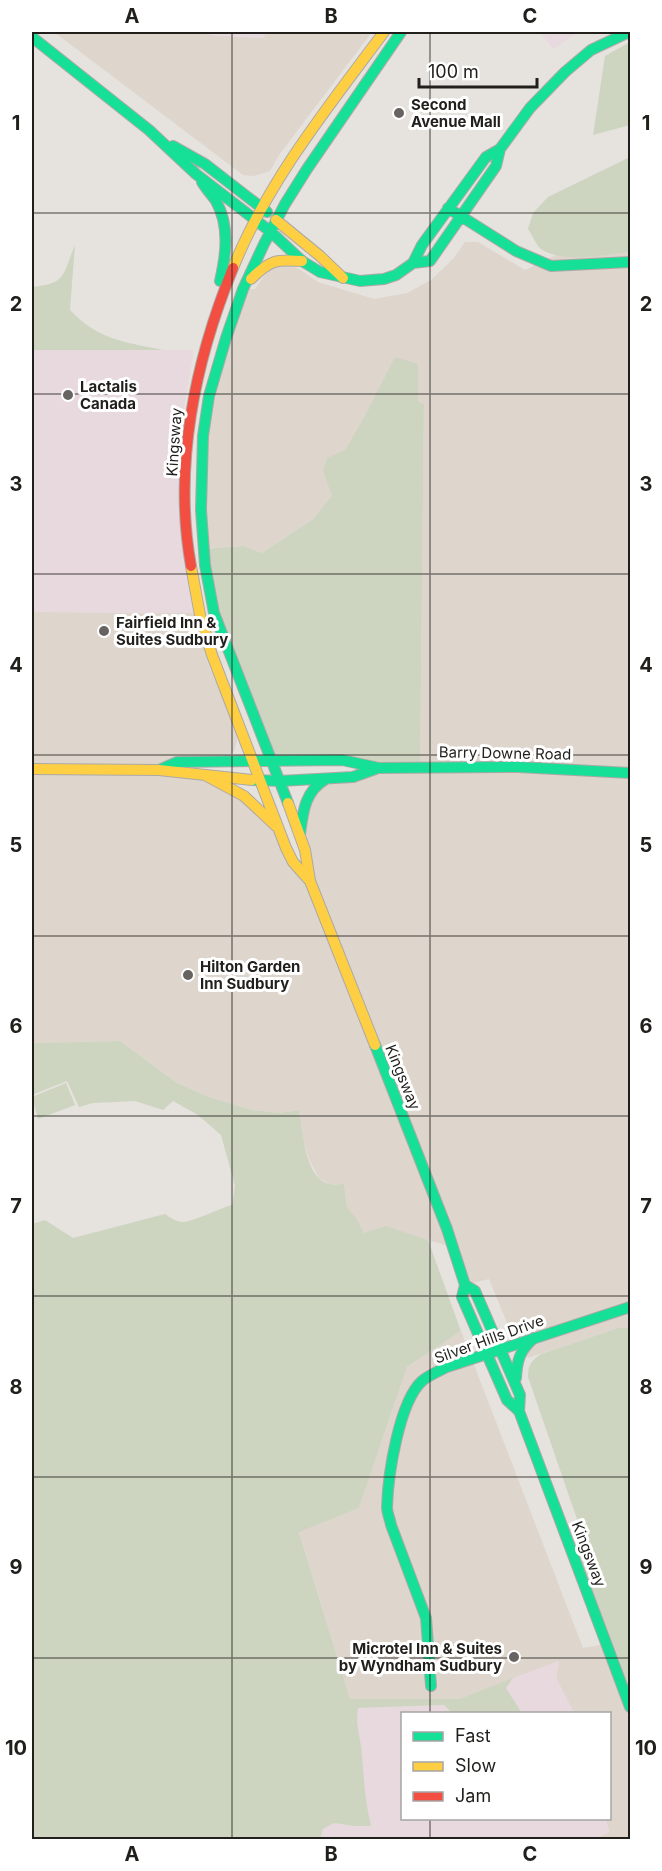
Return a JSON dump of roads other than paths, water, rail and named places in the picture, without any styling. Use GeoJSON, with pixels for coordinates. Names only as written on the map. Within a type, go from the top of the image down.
{"type":"FeatureCollection","features":[{"type":"Feature","properties":{"kind":"main road","name":"Kingsway"},"geometry":{"type":"LineString","coordinates":[[310,881],[290,855],[206,637],[193,583],[187,528],[186,461],[192,399],[204,345],[238,254],[262,208],[302,144],[384,32]]}},
{"type":"Feature","properties":{"kind":"main road","name":"Kingsway"},"geometry":{"type":"LineString","coordinates":[[401,32],[307,169],[276,220],[247,282],[226,338],[207,404],[201,457],[201,510],[206,566],[214,613],[300,835],[305,849],[310,881],[447,1229],[465,1285],[462,1297],[507,1400],[519,1411]]}},
{"type":"Feature","properties":{"kind":"main road"},"geometry":{"type":"LineString","coordinates":[[413,263],[430,261],[496,166],[500,149],[530,108],[565,72],[591,50],[629,32]]}},
{"type":"Feature","properties":{"kind":"main road"},"geometry":{"type":"LineString","coordinates":[[32,37],[157,136],[196,174],[256,219],[302,261],[320,272],[343,278],[360,281],[384,279],[396,275],[413,263],[422,245],[486,157],[500,149]]}},
{"type":"Feature","properties":{"kind":"main road"},"geometry":{"type":"LineString","coordinates":[[157,136],[205,164],[262,208],[343,278]]}},
{"type":"Feature","properties":{"kind":"main road"},"geometry":{"type":"LineString","coordinates":[[196,174],[215,200],[225,229],[225,259],[216,293],[214,315]]}},
{"type":"Feature","properties":{"kind":"main road"},"geometry":{"type":"LineString","coordinates":[[448,208],[516,251],[551,266],[630,262]]}},
{"type":"Feature","properties":{"kind":"main road"},"geometry":{"type":"LineString","coordinates":[[247,282],[262,268],[279,259],[302,261]]}},
{"type":"Feature","properties":{"kind":"main road","name":"Barry Downe Road"},"geometry":{"type":"LineString","coordinates":[[159,770],[177,762],[342,760],[379,768],[518,767],[630,773]]}},
{"type":"Feature","properties":{"kind":"main road","name":"Barry Downe Road"},"geometry":{"type":"LineString","coordinates":[[32,769],[159,770],[205,776],[280,781],[353,777],[379,768]]}},
{"type":"Feature","properties":{"kind":"main road"},"geometry":{"type":"LineString","coordinates":[[205,776],[227,784],[244,794],[281,831]]}},
{"type":"Feature","properties":{"kind":"main road"},"geometry":{"type":"LineString","coordinates":[[300,835],[304,807],[310,792],[319,782],[326,779]]}},
{"type":"Feature","properties":{"kind":"main road","name":"Kingsway"},"geometry":{"type":"LineString","coordinates":[[465,1285],[475,1291],[520,1395],[519,1411],[630,1707]]}},
{"type":"Feature","properties":{"kind":"main road","name":"Silver Hills Drive"},"geometry":{"type":"LineString","coordinates":[[431,1686],[426,1618],[387,1509],[403,1413],[409,1397],[422,1381],[447,1367],[630,1307]]}},
{"type":"Feature","properties":{"kind":"main road"},"geometry":{"type":"LineString","coordinates":[[515,1383],[519,1352],[534,1338]]}},
{"type":"Feature","properties":{"kind":"place","name":"Second Avenue Mall"},"geometry":{"type":"Point","coordinates":[399,113]}},
{"type":"Feature","properties":{"kind":"place","name":"Lactalis Canada"},"geometry":{"type":"Point","coordinates":[68,395]}},
{"type":"Feature","properties":{"kind":"place","name":"Fairfield Inn & Suites Sudbury"},"geometry":{"type":"Point","coordinates":[104,631]}},
{"type":"Feature","properties":{"kind":"place","name":"Hilton Garden Inn Sudbury"},"geometry":{"type":"Point","coordinates":[188,975]}},
{"type":"Feature","properties":{"kind":"place","name":"Microtel Inn & Suites by Wyndham Sudbury"},"geometry":{"type":"Point","coordinates":[514,1657]}}]}
